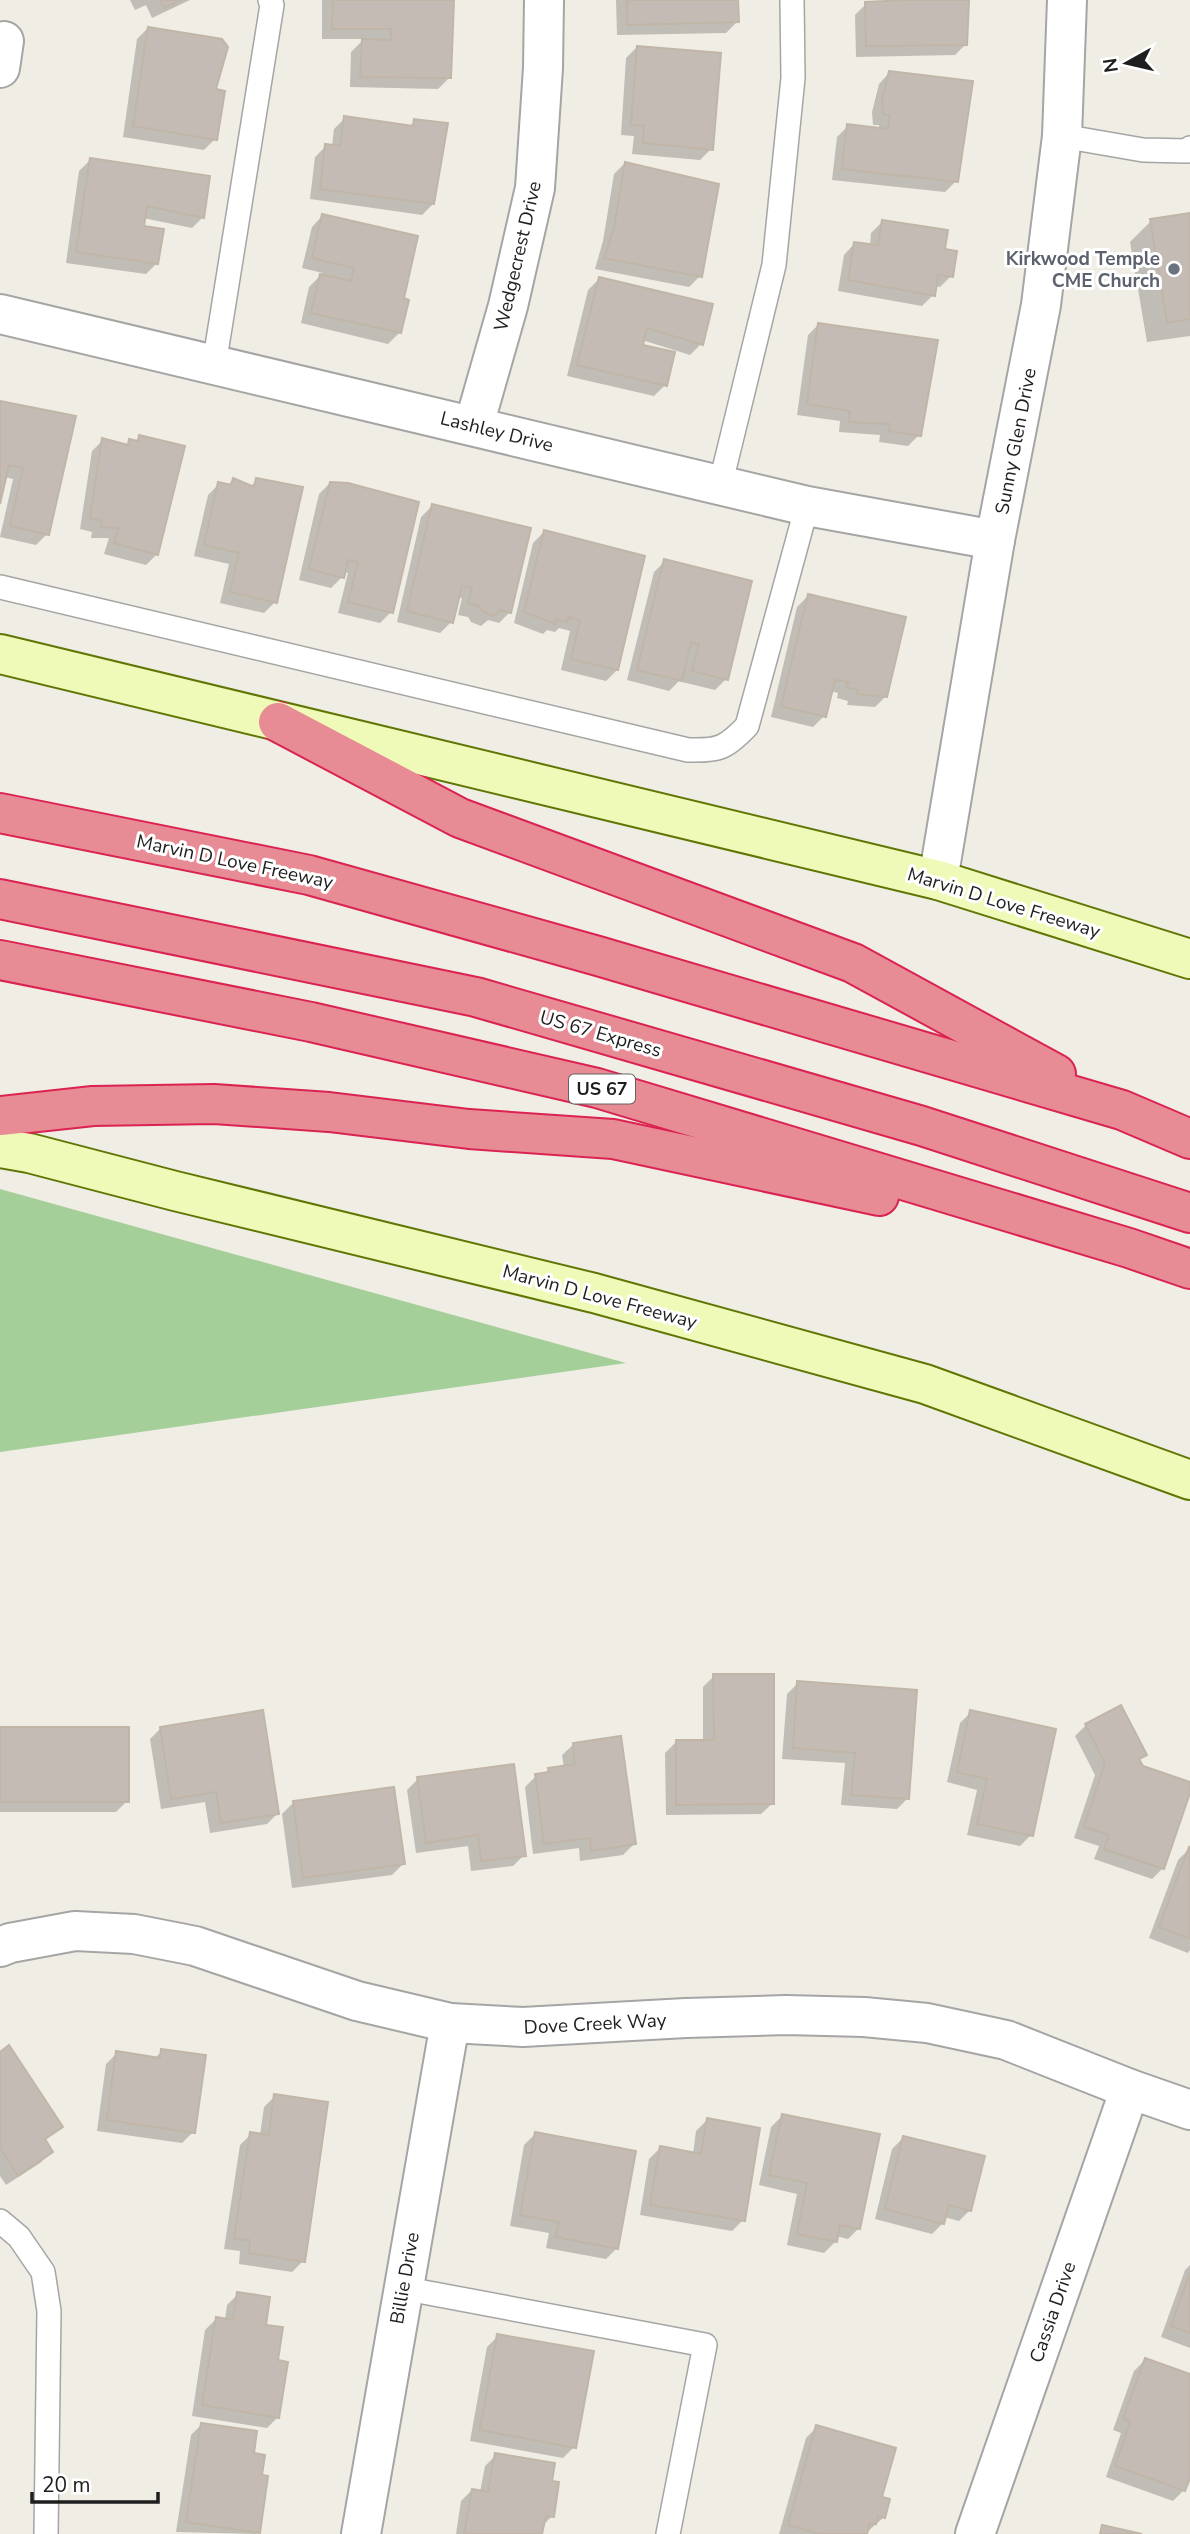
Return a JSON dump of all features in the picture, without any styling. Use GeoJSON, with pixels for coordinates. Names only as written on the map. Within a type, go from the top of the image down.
{"type":"FeatureCollection","features":[{"type":"Feature","properties":{"kind":"highway"},"geometry":{"type":"LineString","coordinates":[[278,722],[460,818],[853,963],[1122,1110]]}},
{"type":"Feature","properties":{"kind":"highway","name":"Marvin D Love Freeway"},"geometry":{"type":"LineString","coordinates":[[0,813],[309,875],[598,956],[1122,1110],[1190,1139]]}},
{"type":"Feature","properties":{"kind":"highway","name":"US 67 Express"},"geometry":{"type":"LineString","coordinates":[[0,899],[476,997],[922,1126],[1190,1213]]}},
{"type":"Feature","properties":{"kind":"highway","name":"US 67"},"geometry":{"type":"LineString","coordinates":[[0,960],[311,1021],[597,1088],[1129,1248],[1190,1269]]}},
{"type":"Feature","properties":{"kind":"highway"},"geometry":{"type":"LineString","coordinates":[[0,1116],[93,1106],[214,1104],[329,1112],[469,1129],[613,1139],[1129,1248]]}},
{"type":"Feature","properties":{"kind":"main road","name":"Marvin D Love Freeway"},"geometry":{"type":"LineString","coordinates":[[0,654],[939,880],[1190,959]]}},
{"type":"Feature","properties":{"kind":"main road","name":"Marvin D Love Freeway"},"geometry":{"type":"LineString","coordinates":[[0,1148],[594,1293],[912,1380],[1190,1480]]}},
{"type":"Feature","properties":{"kind":"street","name":"Wedgecrest Drive"},"geometry":{"type":"LineString","coordinates":[[474,425],[508,306],[535,188],[543,68],[544,0]]}},
{"type":"Feature","properties":{"kind":"street","name":"Sunny Glen Drive"},"geometry":{"type":"LineString","coordinates":[[939,880],[995,540],[1041,305],[1062,136],[1067,0]]}},
{"type":"Feature","properties":{"kind":"street","name":"Lashley Drive"},"geometry":{"type":"LineString","coordinates":[[0,314],[807,506],[995,540]]}},
{"type":"Feature","properties":{"kind":"street","name":"Dove Creek Way"},"geometry":{"type":"LineString","coordinates":[[0,1947],[75,1931],[134,1934],[195,1946],[357,2001],[450,2023],[523,2027],[786,2015],[864,2017],[927,2023],[1006,2040],[1130,2090],[1190,2109]]}},
{"type":"Feature","properties":{"kind":"street","name":"Billie Drive"},"geometry":{"type":"LineString","coordinates":[[361,2534],[450,2023]]}},
{"type":"Feature","properties":{"kind":"street","name":"Cassia Drive"},"geometry":{"type":"LineString","coordinates":[[975,2534],[1130,2090]]}},
{"type":"Feature","properties":{"kind":"lane"},"geometry":{"type":"LineString","coordinates":[[214,365],[272,5],[270,0]]}},
{"type":"Feature","properties":{"kind":"lane"},"geometry":{"type":"LineString","coordinates":[[720,486],[774,265],[793,78],[792,0]]}},
{"type":"Feature","properties":{"kind":"lane"},"geometry":{"type":"LineString","coordinates":[[1062,136],[1143,150],[1187,151],[1190,148]]}},
{"type":"Feature","properties":{"kind":"lane"},"geometry":{"type":"LineString","coordinates":[[0,587],[688,750],[710,751],[730,744],[747,726],[807,506]]}},
{"type":"Feature","properties":{"kind":"lane"},"geometry":{"type":"LineString","coordinates":[[0,2221],[19,2237],[43,2272],[49,2311],[46,2534]]}},
{"type":"Feature","properties":{"kind":"lane"},"geometry":{"type":"LineString","coordinates":[[402,2288],[705,2345],[668,2534]]}},
{"type":"Feature","properties":{"kind":"green space"},"geometry":{"type":"Polygon","coordinates":[[[0,1189],[626,1363],[0,1452],[0,1189]]]}},
{"type":"Feature","properties":{"kind":"building"},"geometry":{"type":"Polygon","coordinates":[[[160,0],[181,0],[164,8],[160,0]]]}},
{"type":"Feature","properties":{"kind":"building"},"geometry":{"type":"Polygon","coordinates":[[[333,0],[454,0],[451,78],[360,77],[362,39],[391,40],[391,29],[332,29],[333,0]]]}},
{"type":"Feature","properties":{"kind":"building"},"geometry":{"type":"Polygon","coordinates":[[[627,0],[738,0],[739,22],[627,25],[627,0]]]}},
{"type":"Feature","properties":{"kind":"building"},"geometry":{"type":"Polygon","coordinates":[[[969,0],[967,45],[866,46],[865,2],[969,0]]]}},
{"type":"Feature","properties":{"kind":"building"},"geometry":{"type":"Polygon","coordinates":[[[148,27],[222,39],[228,47],[216,89],[225,91],[217,140],[133,126],[148,27]]]}},
{"type":"Feature","properties":{"kind":"building"},"geometry":{"type":"Polygon","coordinates":[[[637,46],[721,53],[713,150],[643,143],[644,126],[631,125],[637,46]]]}},
{"type":"Feature","properties":{"kind":"building"},"geometry":{"type":"Polygon","coordinates":[[[889,71],[973,81],[958,182],[842,169],[847,124],[888,129],[890,115],[883,114],[882,100],[889,71]]]}},
{"type":"Feature","properties":{"kind":"building"},"geometry":{"type":"Polygon","coordinates":[[[344,116],[413,126],[414,119],[448,123],[434,204],[320,189],[325,144],[340,146],[344,116]]]}},
{"type":"Feature","properties":{"kind":"building"},"geometry":{"type":"Polygon","coordinates":[[[90,158],[210,176],[204,218],[147,206],[144,226],[164,229],[158,264],[76,252],[90,158]]]}},
{"type":"Feature","properties":{"kind":"building"},"geometry":{"type":"Polygon","coordinates":[[[625,162],[719,184],[702,277],[604,258],[614,228],[625,162]]]}},
{"type":"Feature","properties":{"kind":"building","name":"Kirkwood Temple CME Church"},"geometry":{"type":"Polygon","coordinates":[[[1190,213],[1190,319],[1167,323],[1150,219],[1190,213]]]}},
{"type":"Feature","properties":{"kind":"building"},"geometry":{"type":"Polygon","coordinates":[[[322,214],[418,236],[404,298],[409,300],[401,333],[311,313],[320,274],[351,281],[354,268],[312,258],[322,214]]]}},
{"type":"Feature","properties":{"kind":"building"},"geometry":{"type":"Polygon","coordinates":[[[882,220],[948,230],[945,249],[957,251],[953,277],[938,275],[935,296],[848,280],[854,242],[878,245],[882,220]]]}},
{"type":"Feature","properties":{"kind":"building"},"geometry":{"type":"Polygon","coordinates":[[[599,277],[713,304],[703,345],[647,328],[643,345],[675,352],[667,386],[577,365],[599,277]]]}},
{"type":"Feature","properties":{"kind":"building"},"geometry":{"type":"Polygon","coordinates":[[[818,323],[938,340],[921,436],[889,431],[890,424],[849,422],[850,411],[807,404],[818,323]]]}},
{"type":"Feature","properties":{"kind":"building"},"geometry":{"type":"Polygon","coordinates":[[[0,401],[76,416],[49,535],[10,526],[23,468],[9,465],[0,504],[0,401]]]}},
{"type":"Feature","properties":{"kind":"building"},"geometry":{"type":"Polygon","coordinates":[[[139,435],[185,446],[158,555],[114,543],[119,528],[101,527],[102,521],[90,518],[102,438],[128,445],[129,439],[138,441],[139,435]]]}},
{"type":"Feature","properties":{"kind":"building"},"geometry":{"type":"Polygon","coordinates":[[[233,478],[254,487],[256,478],[303,487],[277,603],[230,592],[239,553],[204,545],[218,482],[231,485],[233,478]]]}},
{"type":"Feature","properties":{"kind":"building"},"geometry":{"type":"Polygon","coordinates":[[[330,482],[348,483],[419,502],[393,613],[348,602],[358,562],[348,560],[344,578],[309,569],[330,482]]]}},
{"type":"Feature","properties":{"kind":"building"},"geometry":{"type":"Polygon","coordinates":[[[432,504],[531,528],[511,613],[500,610],[493,616],[482,611],[479,606],[468,604],[472,588],[462,586],[453,623],[407,611],[432,504]]]}},
{"type":"Feature","properties":{"kind":"building"},"geometry":{"type":"Polygon","coordinates":[[[544,530],[645,556],[618,670],[571,659],[580,620],[569,617],[567,622],[556,619],[555,624],[524,612],[544,530]]]}},
{"type":"Feature","properties":{"kind":"building"},"geometry":{"type":"Polygon","coordinates":[[[664,559],[752,581],[728,680],[692,671],[699,644],[691,642],[682,681],[637,670],[664,559]]]}},
{"type":"Feature","properties":{"kind":"building"},"geometry":{"type":"Polygon","coordinates":[[[808,594],[906,617],[887,697],[857,694],[858,690],[846,687],[848,682],[835,680],[826,717],[781,706],[808,594]]]}},
{"type":"Feature","properties":{"kind":"building"},"geometry":{"type":"Polygon","coordinates":[[[713,1674],[774,1674],[774,1804],[676,1805],[676,1740],[714,1740],[713,1674]]]}},
{"type":"Feature","properties":{"kind":"building"},"geometry":{"type":"Polygon","coordinates":[[[797,1681],[917,1690],[909,1799],[851,1795],[855,1753],[793,1748],[797,1681]]]}},
{"type":"Feature","properties":{"kind":"building"},"geometry":{"type":"Polygon","coordinates":[[[1121,1705],[1147,1755],[1139,1759],[1143,1766],[1190,1782],[1190,1793],[1164,1869],[1104,1849],[1109,1835],[1084,1827],[1105,1763],[1085,1724],[1121,1705]]]}},
{"type":"Feature","properties":{"kind":"building"},"geometry":{"type":"Polygon","coordinates":[[[263,1710],[279,1814],[221,1823],[216,1792],[171,1799],[160,1727],[263,1710]]]}},
{"type":"Feature","properties":{"kind":"building"},"geometry":{"type":"Polygon","coordinates":[[[970,1710],[1056,1729],[1033,1836],[977,1824],[987,1779],[957,1772],[970,1710]]]}},
{"type":"Feature","properties":{"kind":"building"},"geometry":{"type":"Polygon","coordinates":[[[0,1727],[129,1727],[129,1802],[0,1802],[0,1727]]]}},
{"type":"Feature","properties":{"kind":"building"},"geometry":{"type":"Polygon","coordinates":[[[621,1736],[636,1844],[591,1851],[590,1838],[544,1844],[535,1774],[549,1772],[548,1768],[575,1764],[573,1743],[621,1736]]]}},
{"type":"Feature","properties":{"kind":"building"},"geometry":{"type":"Polygon","coordinates":[[[514,1764],[526,1856],[481,1861],[478,1835],[426,1843],[417,1777],[514,1764]]]}},
{"type":"Feature","properties":{"kind":"building"},"geometry":{"type":"Polygon","coordinates":[[[394,1787],[405,1864],[303,1878],[293,1801],[394,1787]]]}},
{"type":"Feature","properties":{"kind":"building"},"geometry":{"type":"Polygon","coordinates":[[[1190,1848],[1190,1939],[1159,1927],[1190,1848]]]}},
{"type":"Feature","properties":{"kind":"building"},"geometry":{"type":"Polygon","coordinates":[[[9,2045],[63,2127],[45,2139],[53,2152],[18,2176],[0,2148],[0,2052],[9,2045]]]}},
{"type":"Feature","properties":{"kind":"building"},"geometry":{"type":"Polygon","coordinates":[[[161,2049],[206,2055],[195,2133],[107,2120],[116,2051],[160,2058],[161,2049]]]}},
{"type":"Feature","properties":{"kind":"building"},"geometry":{"type":"Polygon","coordinates":[[[274,2094],[328,2102],[305,2262],[249,2253],[250,2240],[234,2239],[250,2132],[269,2135],[274,2094]]]}},
{"type":"Feature","properties":{"kind":"building"},"geometry":{"type":"Polygon","coordinates":[[[782,2114],[880,2134],[860,2229],[840,2225],[837,2242],[797,2234],[807,2183],[769,2175],[782,2114]]]}},
{"type":"Feature","properties":{"kind":"building"},"geometry":{"type":"Polygon","coordinates":[[[707,2118],[760,2128],[745,2221],[650,2205],[660,2146],[701,2154],[707,2118]]]}},
{"type":"Feature","properties":{"kind":"building"},"geometry":{"type":"Polygon","coordinates":[[[535,2132],[636,2151],[618,2249],[556,2237],[559,2222],[520,2215],[535,2132]]]}},
{"type":"Feature","properties":{"kind":"building"},"geometry":{"type":"Polygon","coordinates":[[[903,2136],[985,2156],[971,2211],[949,2205],[944,2224],[885,2209],[903,2136]]]}},
{"type":"Feature","properties":{"kind":"building"},"geometry":{"type":"Polygon","coordinates":[[[1190,2273],[1190,2333],[1171,2326],[1190,2273]]]}},
{"type":"Feature","properties":{"kind":"building"},"geometry":{"type":"Polygon","coordinates":[[[237,2292],[270,2297],[266,2325],[283,2327],[278,2360],[288,2362],[279,2418],[202,2405],[216,2317],[233,2320],[237,2292]]]}},
{"type":"Feature","properties":{"kind":"building"},"geometry":{"type":"Polygon","coordinates":[[[497,2334],[594,2351],[576,2448],[480,2430],[497,2334]]]}},
{"type":"Feature","properties":{"kind":"building"},"geometry":{"type":"Polygon","coordinates":[[[1145,2358],[1190,2374],[1190,2478],[1185,2491],[1115,2466],[1130,2422],[1123,2419],[1145,2358]]]}},
{"type":"Feature","properties":{"kind":"building"},"geometry":{"type":"Polygon","coordinates":[[[201,2423],[257,2431],[254,2453],[265,2455],[262,2475],[268,2476],[260,2533],[186,2522],[201,2423]]]}},
{"type":"Feature","properties":{"kind":"building"},"geometry":{"type":"Polygon","coordinates":[[[816,2425],[896,2448],[882,2497],[890,2499],[885,2518],[878,2516],[876,2524],[870,2523],[867,2534],[820,2534],[788,2525],[816,2425]]]}},
{"type":"Feature","properties":{"kind":"building"},"geometry":{"type":"Polygon","coordinates":[[[495,2453],[555,2463],[552,2481],[559,2482],[554,2517],[546,2516],[542,2534],[464,2534],[472,2489],[488,2492],[495,2453]]]}},
{"type":"Feature","properties":{"kind":"building"},"geometry":{"type":"Polygon","coordinates":[[[1102,2525],[1142,2534],[1100,2534],[1102,2525]]]}},
{"type":"Feature","properties":{"kind":"place","name":"Kirkwood Temple CME Church"},"geometry":{"type":"Point","coordinates":[1174,269]}}]}
